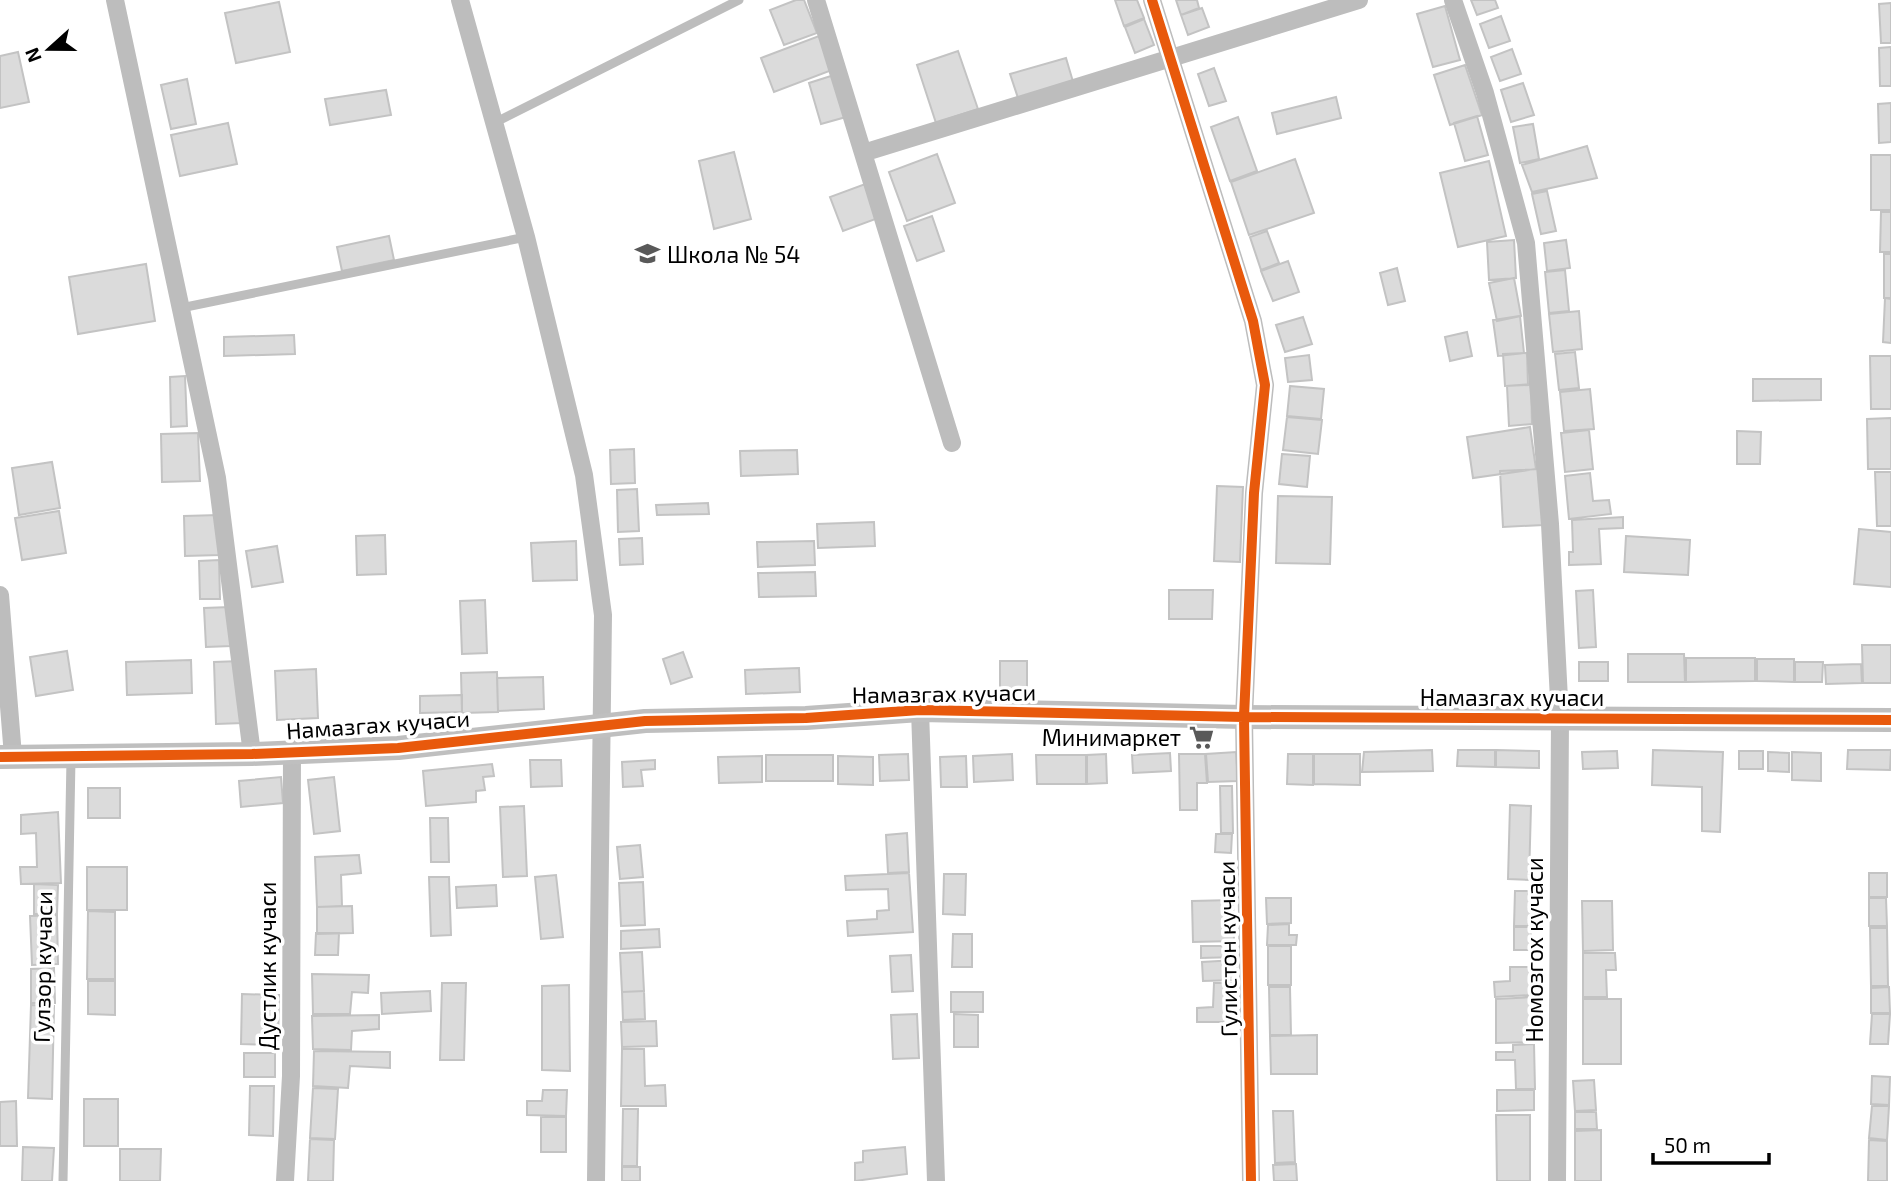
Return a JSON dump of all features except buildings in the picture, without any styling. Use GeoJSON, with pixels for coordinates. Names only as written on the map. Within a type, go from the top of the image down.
{"type":"FeatureCollection","features":[{"type":"Feature","properties":{"kind":"street"},"geometry":{"type":"LineString","coordinates":[[115,0],[217,478],[252,754]]}},
{"type":"Feature","properties":{"kind":"street"},"geometry":{"type":"LineString","coordinates":[[460,0],[526,237],[584,475],[603,615],[604,726],[596,1181]]}},
{"type":"Feature","properties":{"kind":"street"},"geometry":{"type":"LineString","coordinates":[[816,0],[952,443]]}},
{"type":"Feature","properties":{"kind":"street","name":"Гулистон кучаси"},"geometry":{"type":"LineString","coordinates":[[1152,0],[1253,321],[1265,385],[1254,493],[1244,717],[1251,1181]]}},
{"type":"Feature","properties":{"kind":"street"},"geometry":{"type":"LineString","coordinates":[[863,153],[1359,0]]}},
{"type":"Feature","properties":{"kind":"street","name":"Номозгох кучаси"},"geometry":{"type":"LineString","coordinates":[[1453,0],[1485,93],[1526,243],[1550,524],[1560,719],[1557,1181]]}},
{"type":"Feature","properties":{"kind":"street"},"geometry":{"type":"LineString","coordinates":[[0,595],[6,757]]}},
{"type":"Feature","properties":{"kind":"street"},"geometry":{"type":"LineString","coordinates":[[920,710],[936,1181]]}},
{"type":"Feature","properties":{"kind":"street","name":"Намазгах кучаси"},"geometry":{"type":"LineString","coordinates":[[6,757],[71,754],[252,754],[398,748],[645,721],[806,718],[920,710],[1244,717],[1891,720]]}},
{"type":"Feature","properties":{"kind":"street","name":"Дустлик кучаси"},"geometry":{"type":"LineString","coordinates":[[285,1181],[291,1076],[292,751]]}},
{"type":"Feature","properties":{"kind":"lane"},"geometry":{"type":"LineString","coordinates":[[494,123],[739,0]]}},
{"type":"Feature","properties":{"kind":"lane"},"geometry":{"type":"LineString","coordinates":[[181,308],[526,237]]}},
{"type":"Feature","properties":{"kind":"lane","name":"Гулзор кучаси"},"geometry":{"type":"LineString","coordinates":[[63,1181],[71,754]]}},
{"type":"Feature","properties":{"kind":"cycle path"},"geometry":{"type":"LineString","coordinates":[[1152,0],[1253,321],[1265,385],[1254,493],[1244,717],[1251,1181]]}},
{"type":"Feature","properties":{"kind":"cycle path"},"geometry":{"type":"LineString","coordinates":[[0,757],[252,754],[398,748],[645,721],[806,718],[920,710],[1244,717],[1891,720]]}},
{"type":"Feature","properties":{"kind":"place","name":"Школа № 54"},"geometry":{"type":"Point","coordinates":[647,254]}},
{"type":"Feature","properties":{"kind":"place","name":"Минимаркет"},"geometry":{"type":"Point","coordinates":[1201,737]}}]}
